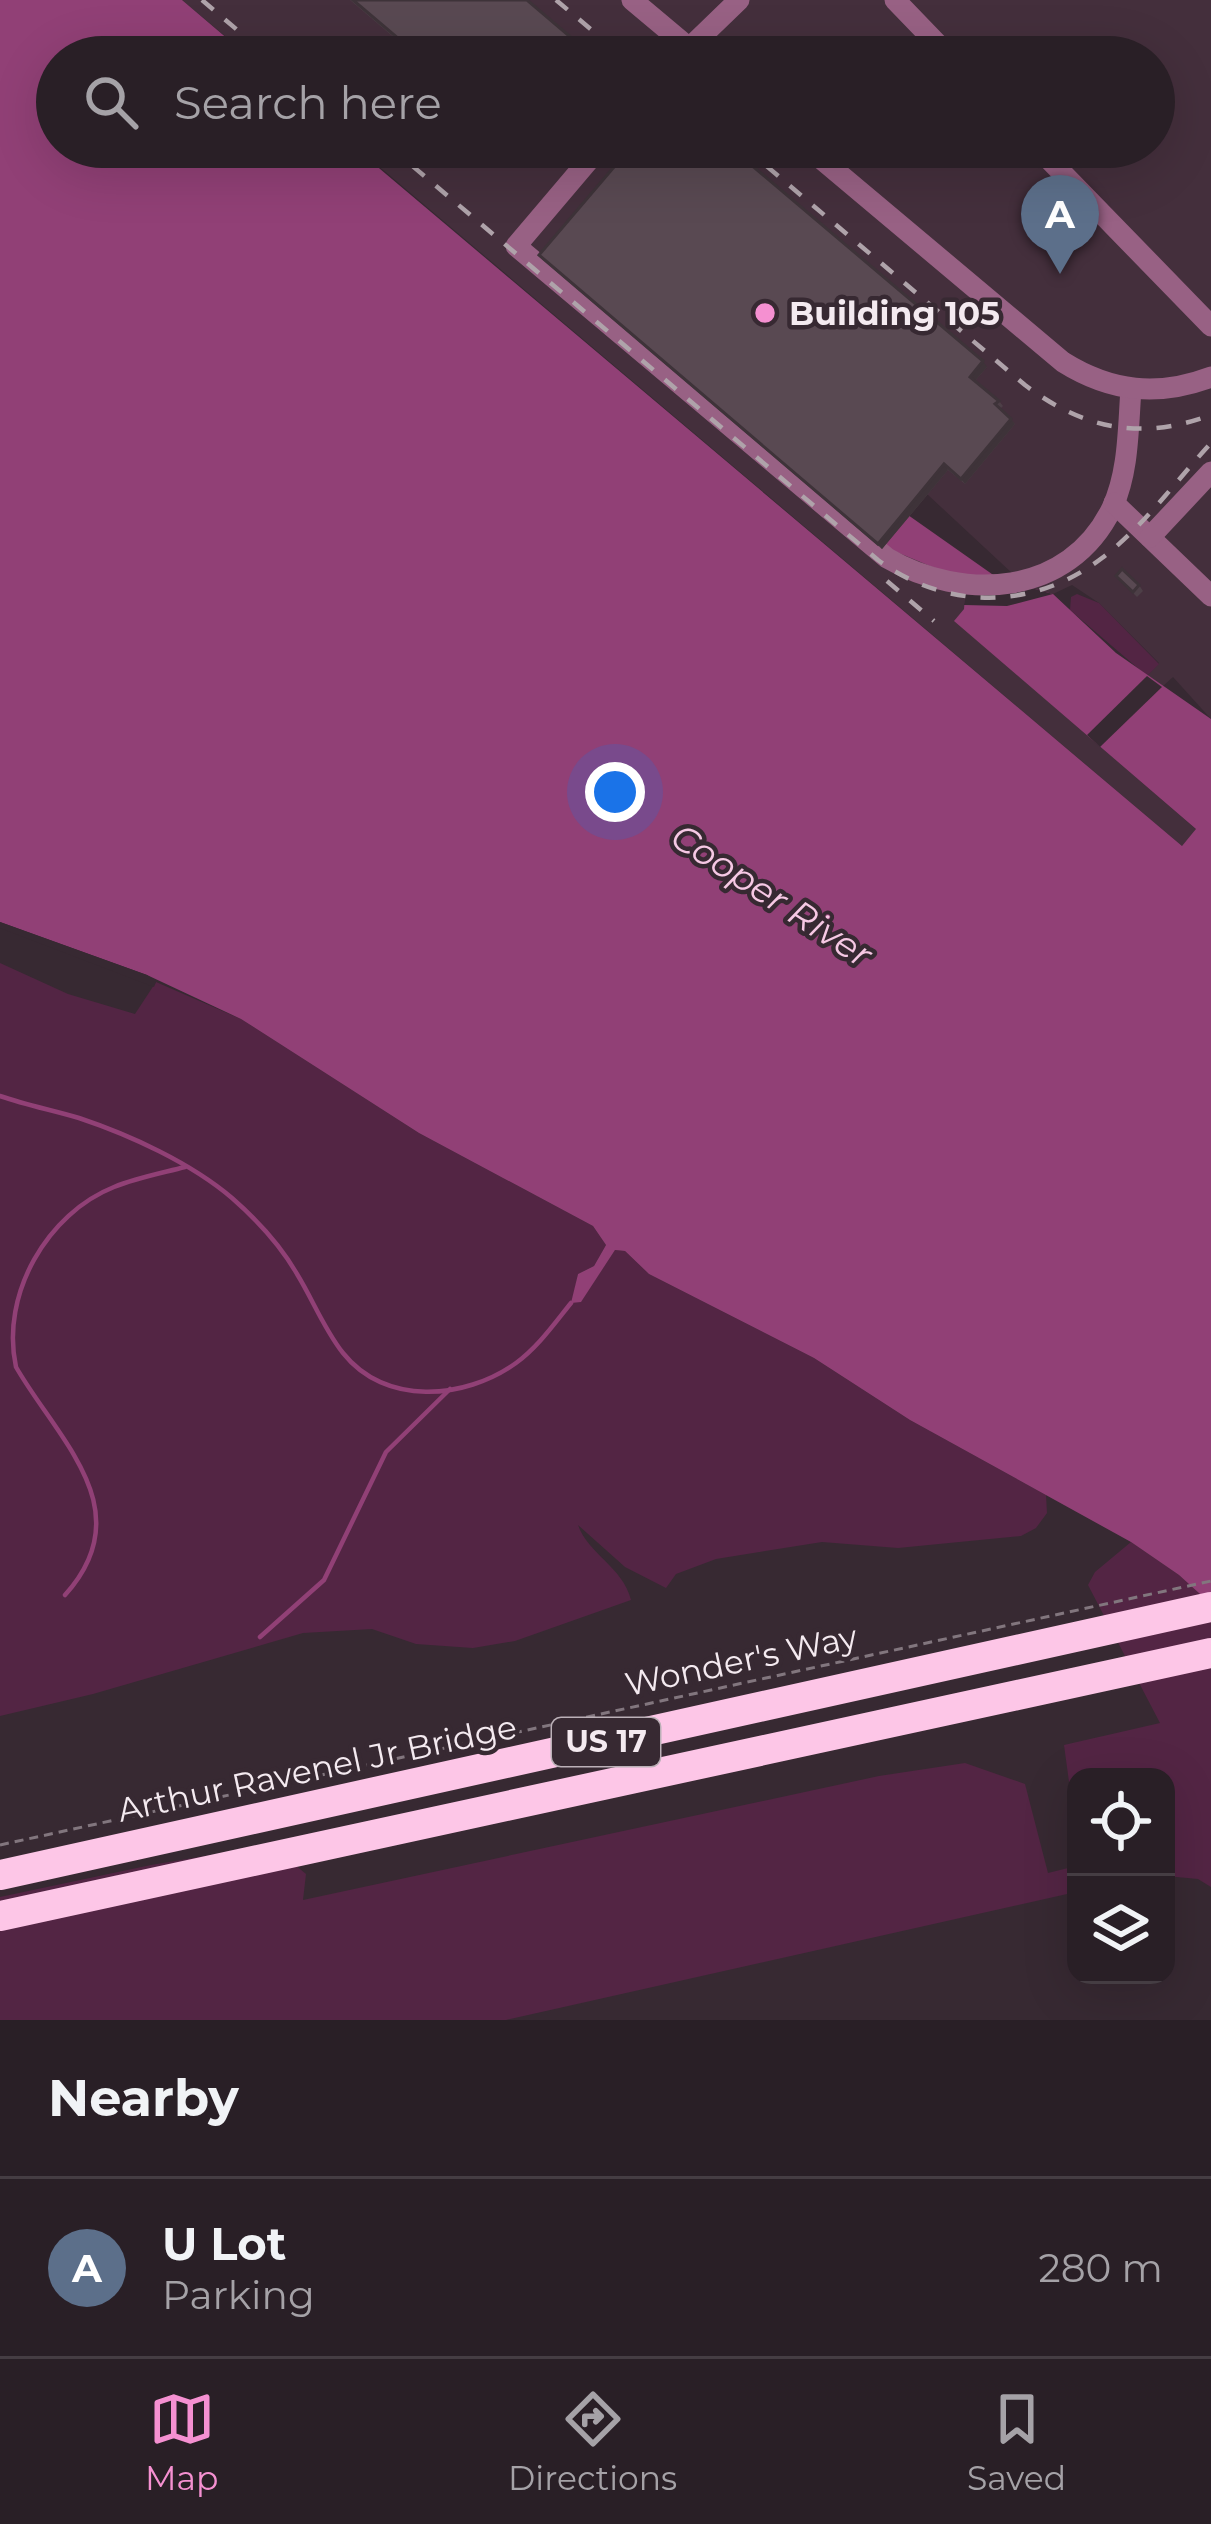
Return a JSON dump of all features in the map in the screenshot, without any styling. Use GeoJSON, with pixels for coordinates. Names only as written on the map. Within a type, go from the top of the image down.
{"type":"FeatureCollection","features":[{"type":"Feature","properties":{"kind":"highway","name":"Arthur Ravenel Jr Bridge"},"geometry":{"type":"LineString","coordinates":[[0,1875],[1211,1607]]}},
{"type":"Feature","properties":{"kind":"highway","name":"US 17"},"geometry":{"type":"LineString","coordinates":[[0,1916],[1211,1653]]}},
{"type":"Feature","properties":{"kind":"lane"},"geometry":{"type":"LineString","coordinates":[[632,0],[671,36]]}},
{"type":"Feature","properties":{"kind":"lane"},"geometry":{"type":"LineString","coordinates":[[706,36],[739,0]]}},
{"type":"Feature","properties":{"kind":"lane"},"geometry":{"type":"LineString","coordinates":[[895,0],[930,36]]}},
{"type":"Feature","properties":{"kind":"lane"},"geometry":{"type":"LineString","coordinates":[[582,168],[516,245],[887,558],[916,575],[944,583],[1006,586],[1040,576],[1083,548],[1114,502],[1127,451],[1131,389]]}},
{"type":"Feature","properties":{"kind":"lane"},"geometry":{"type":"LineString","coordinates":[[832,168],[1089,379],[1131,389],[1166,390],[1211,377]]}},
{"type":"Feature","properties":{"kind":"lane"},"geometry":{"type":"LineString","coordinates":[[1057,168],[1211,326]]}},
{"type":"Feature","properties":{"kind":"lane"},"geometry":{"type":"LineString","coordinates":[[1150,537],[1211,472]]}},
{"type":"Feature","properties":{"kind":"lane"},"geometry":{"type":"LineString","coordinates":[[1114,502],[1211,596]]}},
{"type":"Feature","properties":{"kind":"path","name":"Wonder's Way"},"geometry":{"type":"LineString","coordinates":[[0,1845],[1211,1581]]}},
{"type":"Feature","properties":{"kind":"shaded area"},"geometry":{"type":"Polygon","coordinates":[[[182,0],[1211,0],[1211,719],[1173,677],[1162,687],[1147,676],[1159,663],[1099,603],[1072,585],[1053,594],[999,579],[1013,574],[927,494],[908,515],[966,581],[964,609],[955,621],[1197,830],[1182,846],[381,168],[1175,168],[1175,36],[225,36],[182,0]]]}},
{"type":"Feature","properties":{"kind":"shaded area"},"geometry":{"type":"Polygon","coordinates":[[[1077,594],[1099,603],[1159,664],[1147,676],[1070,610],[1071,597],[1077,594]]]}},
{"type":"Feature","properties":{"kind":"shaded area"},"geometry":{"type":"Polygon","coordinates":[[[0,963],[68,994],[135,1014],[156,982],[241,1019],[419,1133],[593,1226],[606,1245],[594,1266],[578,1274],[572,1302],[581,1301],[615,1250],[625,1251],[649,1274],[814,1358],[910,1420],[1046,1495],[1047,1513],[1036,1528],[1021,1536],[898,1548],[822,1542],[716,1559],[676,1574],[666,1588],[625,1567],[578,1525],[621,1578],[631,1600],[515,1641],[473,1648],[416,1644],[372,1629],[303,1633],[0,1716],[0,963]]]}},
{"type":"Feature","properties":{"kind":"shaded area"},"geometry":{"type":"Polygon","coordinates":[[[1131,1542],[1211,1604],[1211,1887],[1198,1879],[1175,1877],[1175,1768],[1067,1768],[1064,1745],[1160,1723],[1088,1585],[1095,1572],[1131,1542]]]}},
{"type":"Feature","properties":{"kind":"shaded area"},"geometry":{"type":"Polygon","coordinates":[[[965,1763],[1025,1784],[1048,1873],[1067,1868],[1067,1894],[506,2020],[0,2020],[0,1897],[271,1845],[306,1874],[303,1900],[879,1776],[965,1763]]]}},
{"type":"Feature","properties":{"kind":"water","name":"Cooper River"},"geometry":{"type":"Polygon","coordinates":[[[0,0],[182,0],[224,36],[36,36],[36,168],[379,168],[1182,846],[1196,829],[954,621],[964,609],[966,581],[882,546],[908,515],[999,579],[1053,594],[1116,653],[1211,719],[1211,1604],[1131,1542],[910,1420],[814,1358],[649,1274],[625,1251],[615,1250],[581,1302],[571,1303],[578,1274],[594,1266],[606,1245],[593,1226],[419,1133],[241,1019],[147,975],[0,922],[0,0]]]}},
{"type":"Feature","properties":{"kind":"pier"},"geometry":{"type":"Polygon","coordinates":[[[999,579],[1053,594],[1007,606],[964,605],[966,581],[999,579]]]}},
{"type":"Feature","properties":{"kind":"pier"},"geometry":{"type":"Polygon","coordinates":[[[1147,676],[1162,687],[1100,747],[1087,735],[1147,676]]]}},
{"type":"Feature","properties":{"kind":"pier"},"geometry":{"type":"Polygon","coordinates":[[[0,922],[147,975],[156,982],[154,987],[0,928],[0,922]]]}},
{"type":"Feature","properties":{"kind":"building"},"geometry":{"type":"Polygon","coordinates":[[[353,0],[527,0],[569,36],[395,36],[353,0]]]}},
{"type":"Feature","properties":{"kind":"building","name":"Building 105"},"geometry":{"type":"Polygon","coordinates":[[[613,168],[755,168],[983,361],[970,377],[999,401],[995,404],[1011,419],[961,479],[944,464],[878,544],[539,255],[613,168]]]}},
{"type":"Feature","properties":{"kind":"building"},"geometry":{"type":"Polygon","coordinates":[[[1122,569],[1139,585],[1133,592],[1116,576],[1122,569]]]}},
{"type":"Feature","properties":{"kind":"waterway"},"geometry":{"type":"LineString","coordinates":[[0,1096],[119,1133],[216,1185],[268,1233],[343,1353],[380,1382],[426,1392],[495,1375],[531,1350],[571,1303]]}},
{"type":"Feature","properties":{"kind":"waterway"},"geometry":{"type":"LineString","coordinates":[[65,1595],[87,1564],[96,1534],[94,1505],[70,1449],[16,1367],[15,1312],[34,1259],[69,1216],[90,1199],[122,1184],[185,1167]]}},
{"type":"Feature","properties":{"kind":"waterway"},"geometry":{"type":"LineString","coordinates":[[260,1637],[324,1580],[386,1452],[450,1389]]}},
{"type":"Feature","properties":{"kind":"railway"},"geometry":{"type":"LineString","coordinates":[[202,0],[244,36]]}},
{"type":"Feature","properties":{"kind":"railway"},"geometry":{"type":"LineString","coordinates":[[556,0],[599,36]]}},
{"type":"Feature","properties":{"kind":"railway"},"geometry":{"type":"LineString","coordinates":[[415,168],[878,560],[933,589],[990,598],[1019,595],[1076,575],[1131,532],[1211,443]]}},
{"type":"Feature","properties":{"kind":"railway"},"geometry":{"type":"LineString","coordinates":[[769,168],[1047,400],[1091,421],[1137,429],[1211,415]]}},
{"type":"Feature","properties":{"kind":"railway"},"geometry":{"type":"LineString","coordinates":[[887,581],[934,621]]}},
{"type":"Feature","properties":{"kind":"place","name":"U Lot"},"geometry":{"type":"Point","coordinates":[1060,274]}},
{"type":"Feature","properties":{"kind":"place","name":"Building 105"},"geometry":{"type":"Point","coordinates":[765,313]}}]}
